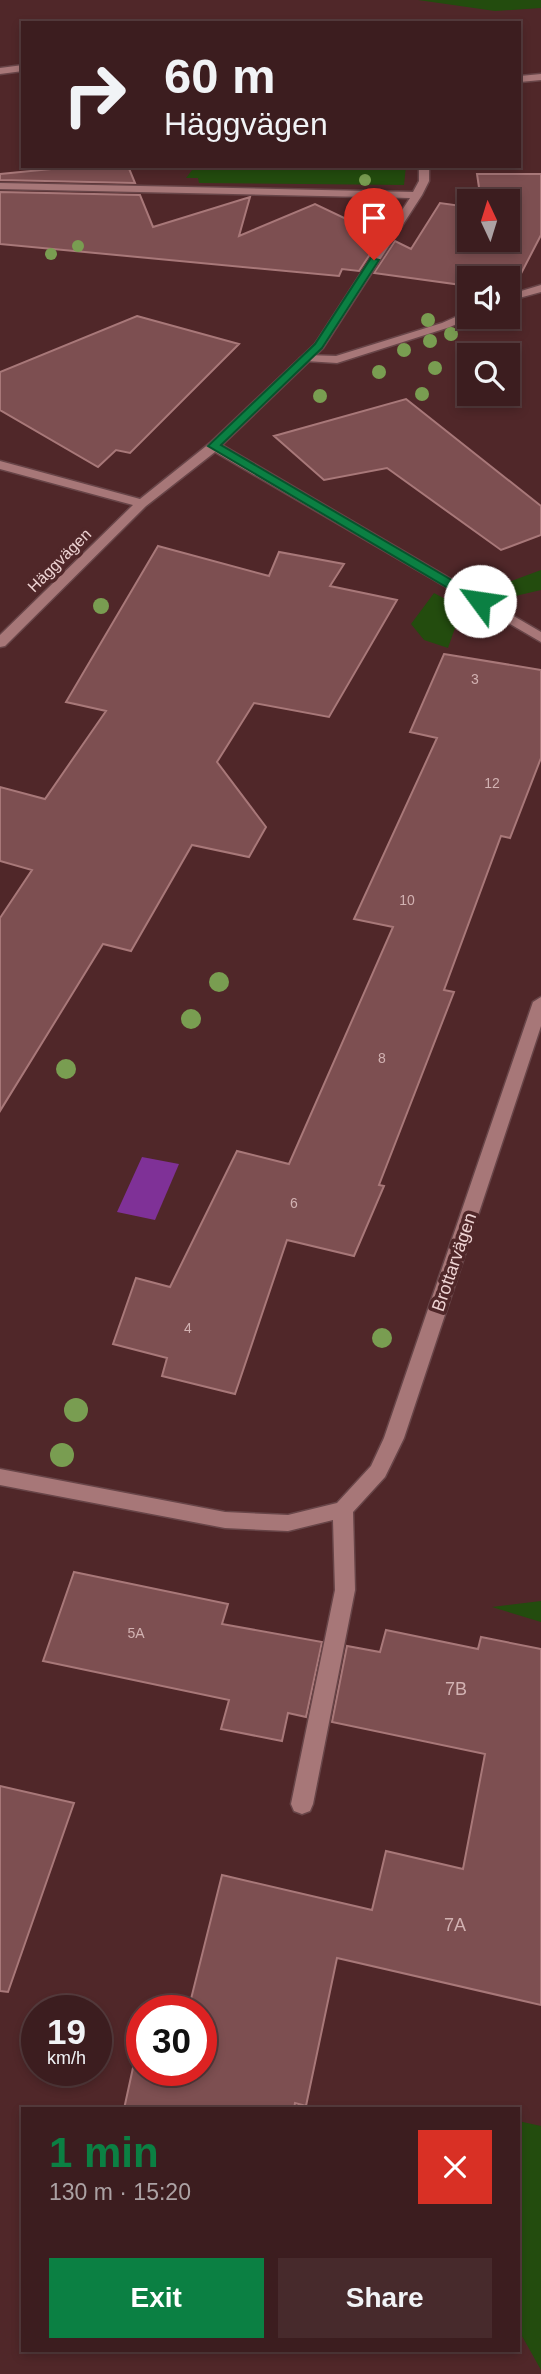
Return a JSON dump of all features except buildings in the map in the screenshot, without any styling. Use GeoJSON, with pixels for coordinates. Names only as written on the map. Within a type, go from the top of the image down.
{"type":"FeatureCollection","features":[{"type":"Feature","properties":{"kind":"street"},"geometry":{"type":"LineString","coordinates":[[0,72],[21,68]]}},
{"type":"Feature","properties":{"kind":"street"},"geometry":{"type":"LineString","coordinates":[[521,79],[541,77]]}},
{"type":"Feature","properties":{"kind":"street","name":"Häggvägen"},"geometry":{"type":"LineString","coordinates":[[0,643],[142,503],[214,446],[319,346],[417,195],[424,181],[424,168]]}},
{"type":"Feature","properties":{"kind":"street"},"geometry":{"type":"LineString","coordinates":[[0,186],[417,195]]}},
{"type":"Feature","properties":{"kind":"street"},"geometry":{"type":"LineString","coordinates":[[520,294],[541,288]]}},
{"type":"Feature","properties":{"kind":"street"},"geometry":{"type":"LineString","coordinates":[[306,358],[337,360],[457,320]]}},
{"type":"Feature","properties":{"kind":"street"},"geometry":{"type":"LineString","coordinates":[[214,446],[541,638]]}},
{"type":"Feature","properties":{"kind":"street"},"geometry":{"type":"LineString","coordinates":[[0,464],[142,503]]}},
{"type":"Feature","properties":{"kind":"street","name":"Brottarvägen"},"geometry":{"type":"LineString","coordinates":[[343,1510],[378,1471],[394,1438],[541,1002]]}},
{"type":"Feature","properties":{"kind":"street"},"geometry":{"type":"LineString","coordinates":[[0,1477],[225,1520],[288,1522],[343,1510],[345,1590],[302,1804]]}},
{"type":"Feature","properties":{"kind":"green space"},"geometry":{"type":"Polygon","coordinates":[[[418,0],[541,0],[541,8],[495,11],[418,0]]]}},
{"type":"Feature","properties":{"kind":"green space"},"geometry":{"type":"Polygon","coordinates":[[[194,168],[406,168],[404,185],[199,183],[198,178],[186,178],[194,168]]]}},
{"type":"Feature","properties":{"kind":"green space"},"geometry":{"type":"Polygon","coordinates":[[[541,570],[541,590],[498,600],[484,591],[541,570]]]}},
{"type":"Feature","properties":{"kind":"green space"},"geometry":{"type":"Polygon","coordinates":[[[434,593],[462,608],[448,648],[424,640],[411,624],[434,593]]]}},
{"type":"Feature","properties":{"kind":"green space"},"geometry":{"type":"Polygon","coordinates":[[[541,1601],[541,1622],[492,1607],[541,1601]]]}},
{"type":"Feature","properties":{"kind":"green space"},"geometry":{"type":"Polygon","coordinates":[[[520,2121],[541,2126],[541,2370],[520,2333],[520,2121]]]}},
{"type":"Feature","properties":{"kind":"shaded area"},"geometry":{"type":"Polygon","coordinates":[[[142,1157],[179,1164],[155,1220],[117,1212],[142,1157]]]}},
{"type":"Feature","properties":{"kind":"route"},"geometry":{"type":"LineString","coordinates":[[374,260],[319,346],[214,446],[480,601]]}}]}
